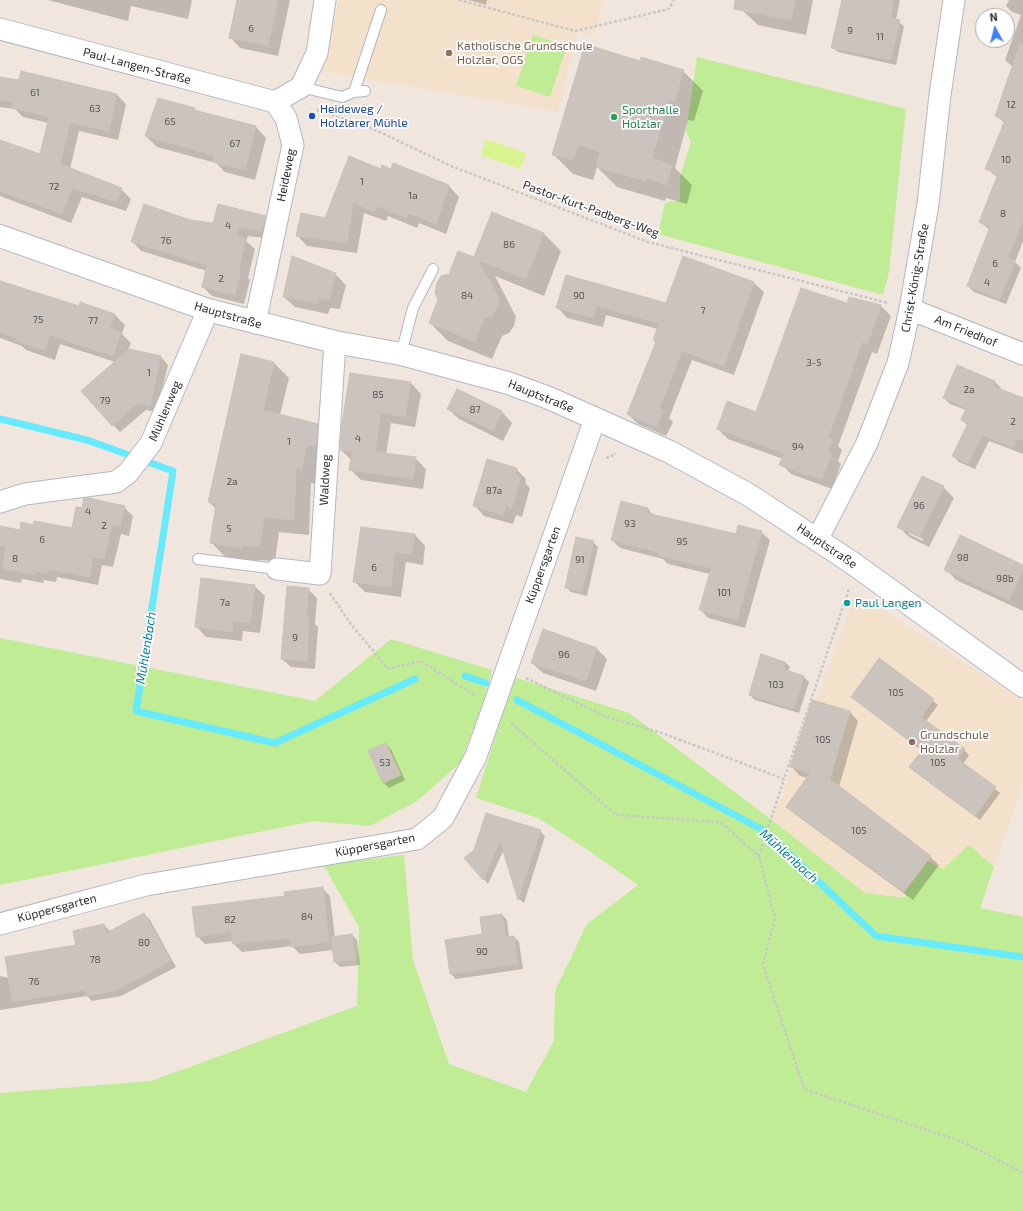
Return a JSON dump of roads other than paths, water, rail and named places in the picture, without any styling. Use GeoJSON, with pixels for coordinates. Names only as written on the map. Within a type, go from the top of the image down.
{"type":"FeatureCollection","features":[{"type":"Feature","properties":{"kind":"main road","name":"Hauptstraße"},"geometry":{"type":"LineString","coordinates":[[0,236],[208,310],[335,342],[401,354],[508,383],[549,398],[670,452],[749,495],[861,570],[1023,686]]}},
{"type":"Feature","properties":{"kind":"street"},"geometry":{"type":"LineString","coordinates":[[275,102],[301,87],[317,53],[325,0]]}},
{"type":"Feature","properties":{"kind":"street","name":"Christ-König-Straße"},"geometry":{"type":"LineString","coordinates":[[817,540],[867,443],[898,363],[910,309],[928,204],[940,95],[954,0]]}},
{"type":"Feature","properties":{"kind":"street","name":"Paul-Langen-Straße"},"geometry":{"type":"LineString","coordinates":[[0,29],[275,102]]}},
{"type":"Feature","properties":{"kind":"street","name":"Heideweg"},"geometry":{"type":"LineString","coordinates":[[255,323],[293,145],[286,118],[275,102]]}},
{"type":"Feature","properties":{"kind":"street","name":"Am Friedhof"},"geometry":{"type":"LineString","coordinates":[[910,309],[1023,354]]}},
{"type":"Feature","properties":{"kind":"street","name":"Mühlenweg"},"geometry":{"type":"LineString","coordinates":[[0,502],[25,494],[116,482],[128,474],[152,444],[208,310]]}},
{"type":"Feature","properties":{"kind":"street","name":"Waldweg"},"geometry":{"type":"LineString","coordinates":[[277,569],[320,574],[335,342]]}},
{"type":"Feature","properties":{"kind":"street","name":"Küppersgarten"},"geometry":{"type":"LineString","coordinates":[[0,924],[146,885],[417,839],[443,818],[460,790],[476,756],[594,419]]}},
{"type":"Feature","properties":{"kind":"lane"},"geometry":{"type":"LineString","coordinates":[[354,92],[381,10]]}},
{"type":"Feature","properties":{"kind":"lane"},"geometry":{"type":"LineString","coordinates":[[301,87],[342,97],[354,92],[365,91]]}},
{"type":"Feature","properties":{"kind":"lane"},"geometry":{"type":"LineString","coordinates":[[401,354],[413,308],[433,269]]}},
{"type":"Feature","properties":{"kind":"lane"},"geometry":{"type":"LineString","coordinates":[[198,559],[277,569]]}},
{"type":"Feature","properties":{"kind":"waterway","name":"Mühlenbach"},"geometry":{"type":"LineString","coordinates":[[0,419],[87,440],[173,471],[136,711],[275,743],[415,679]]}},
{"type":"Feature","properties":{"kind":"waterway","name":"Mühlenbach"},"geometry":{"type":"LineString","coordinates":[[465,676],[486,683]]}},
{"type":"Feature","properties":{"kind":"waterway","name":"Mühlenbach"},"geometry":{"type":"LineString","coordinates":[[517,700],[765,831],[876,936],[1023,957]]}},
{"type":"Feature","properties":{"kind":"place","name":"Katholische Grundschule Holzlar, OGS"},"geometry":{"type":"Point","coordinates":[449,53]}},
{"type":"Feature","properties":{"kind":"place","name":"Heideweg / Holzlarer Mühle"},"geometry":{"type":"Point","coordinates":[312,116]}},
{"type":"Feature","properties":{"kind":"place","name":"Sporthalle Holzlar"},"geometry":{"type":"Point","coordinates":[614,117]}},
{"type":"Feature","properties":{"kind":"place","name":"Paul Langen"},"geometry":{"type":"Point","coordinates":[847,603]}},
{"type":"Feature","properties":{"kind":"place","name":"Grundschule Holzlar"},"geometry":{"type":"Point","coordinates":[912,742]}}]}
